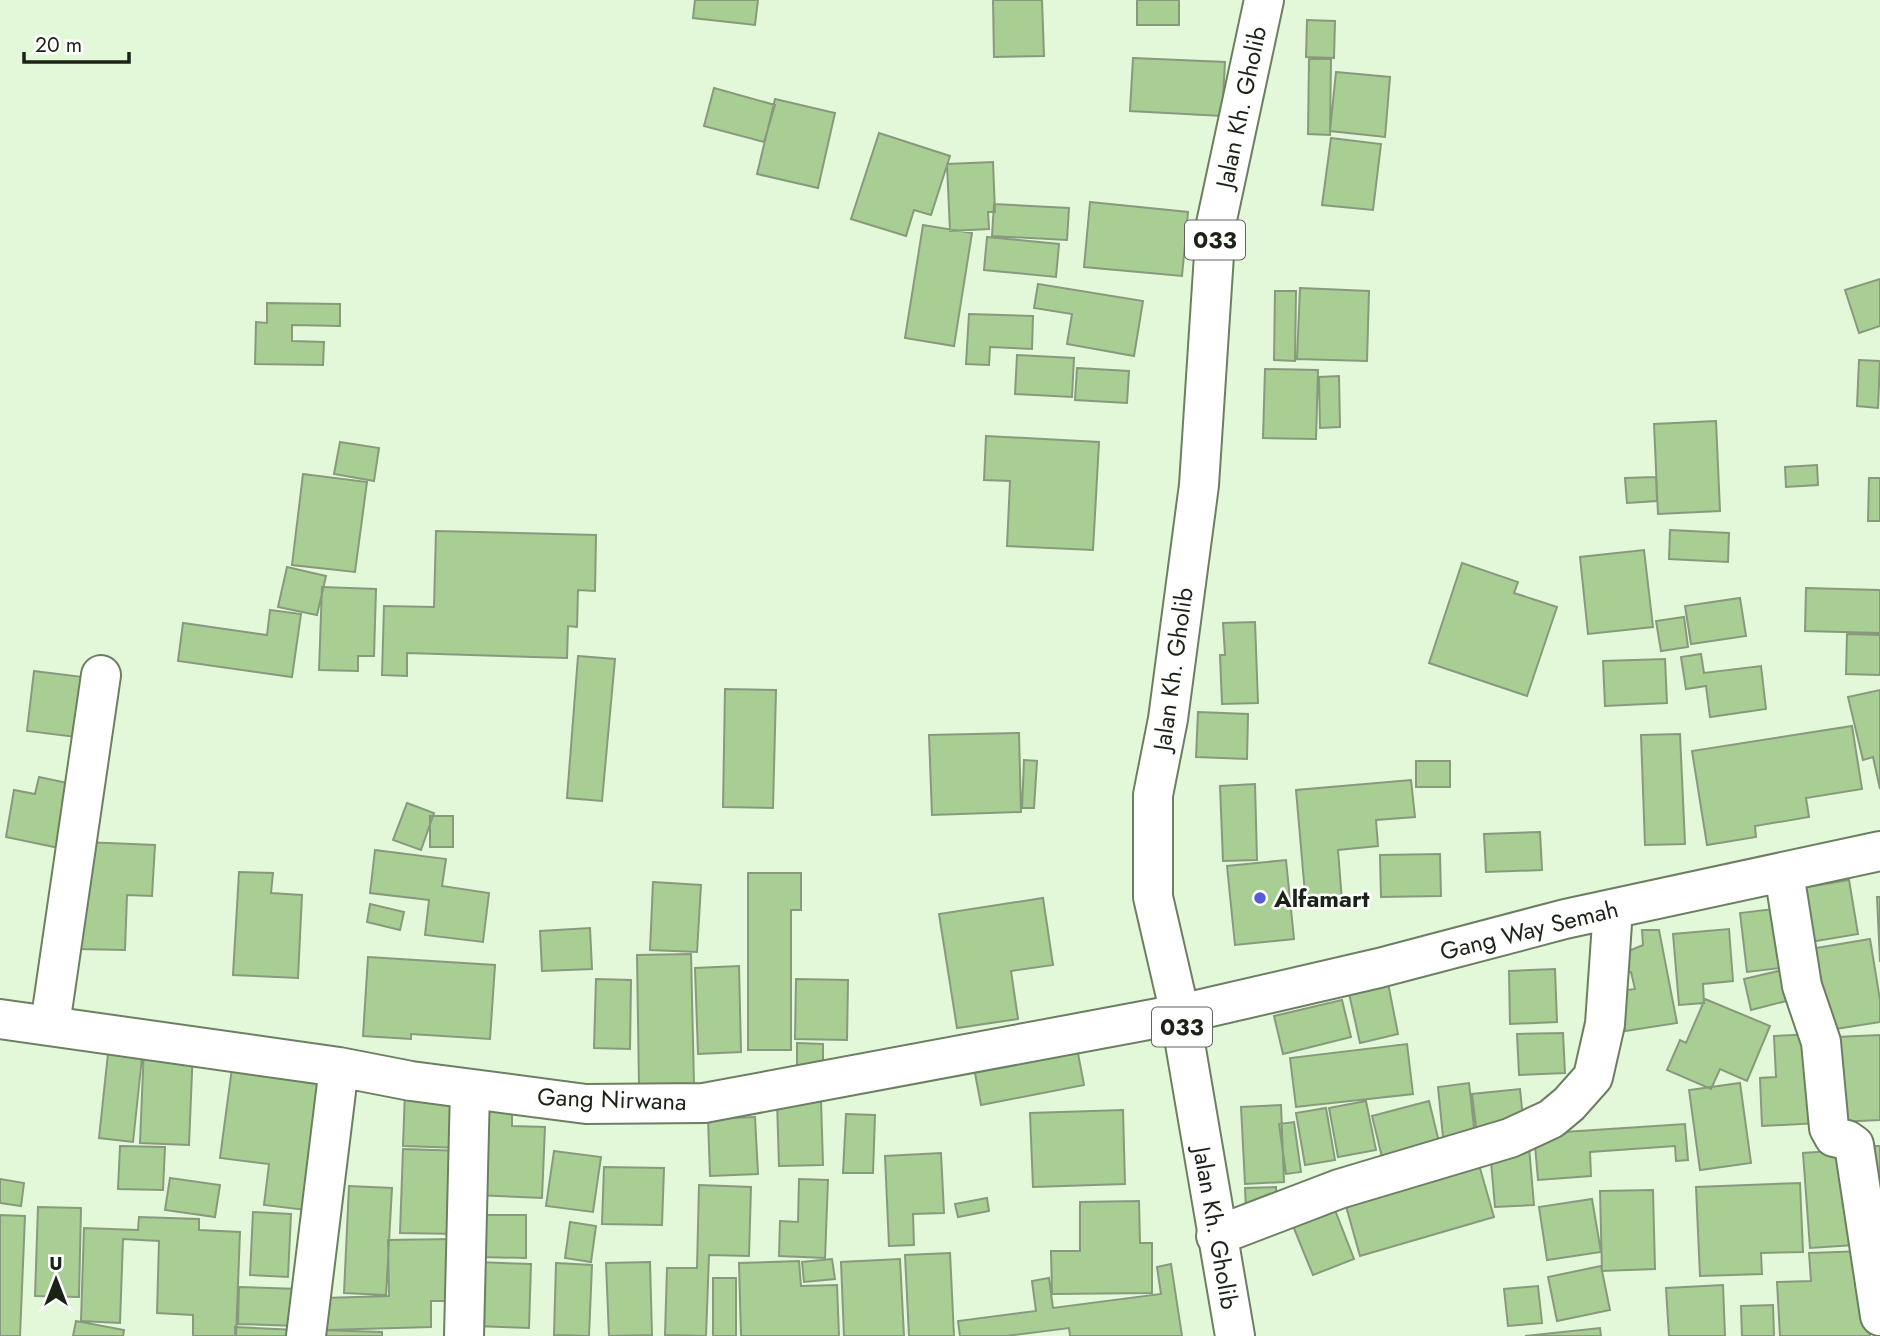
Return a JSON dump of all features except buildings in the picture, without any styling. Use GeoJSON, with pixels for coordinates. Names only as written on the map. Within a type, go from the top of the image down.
{"type":"FeatureCollection","features":[{"type":"Feature","properties":{"kind":"street","name":"Jalan Kh. Gholib"},"geometry":{"type":"LineString","coordinates":[[1235,1336],[1180,1014],[1153,897],[1153,795],[1168,719],[1199,485],[1216,224],[1264,0]]}},
{"type":"Feature","properties":{"kind":"street"},"geometry":{"type":"LineString","coordinates":[[50,1025],[101,675]]}},
{"type":"Feature","properties":{"kind":"street","name":"Gang Way Semah"},"geometry":{"type":"LineString","coordinates":[[1180,1014],[1379,968],[1565,919],[1880,852]]}},
{"type":"Feature","properties":{"kind":"street"},"geometry":{"type":"LineString","coordinates":[[1784,873],[1802,986],[1821,1042],[1829,1128],[1834,1137],[1854,1145],[1880,1316]]}},
{"type":"Feature","properties":{"kind":"street"},"geometry":{"type":"LineString","coordinates":[[1216,1236],[1339,1189],[1510,1138],[1540,1125],[1569,1104],[1593,1077],[1605,1024],[1613,909]]}},
{"type":"Feature","properties":{"kind":"street","name":"Gang Nirwana"},"geometry":{"type":"LineString","coordinates":[[0,1019],[339,1067],[411,1081],[586,1104],[704,1103],[1180,1014]]}},
{"type":"Feature","properties":{"kind":"street"},"geometry":{"type":"LineString","coordinates":[[306,1336],[339,1067]]}},
{"type":"Feature","properties":{"kind":"street"},"geometry":{"type":"LineString","coordinates":[[464,1336],[470,1089]]}},
{"type":"Feature","properties":{"kind":"place","name":"Alfamart"},"geometry":{"type":"Point","coordinates":[1260,898]}}]}
